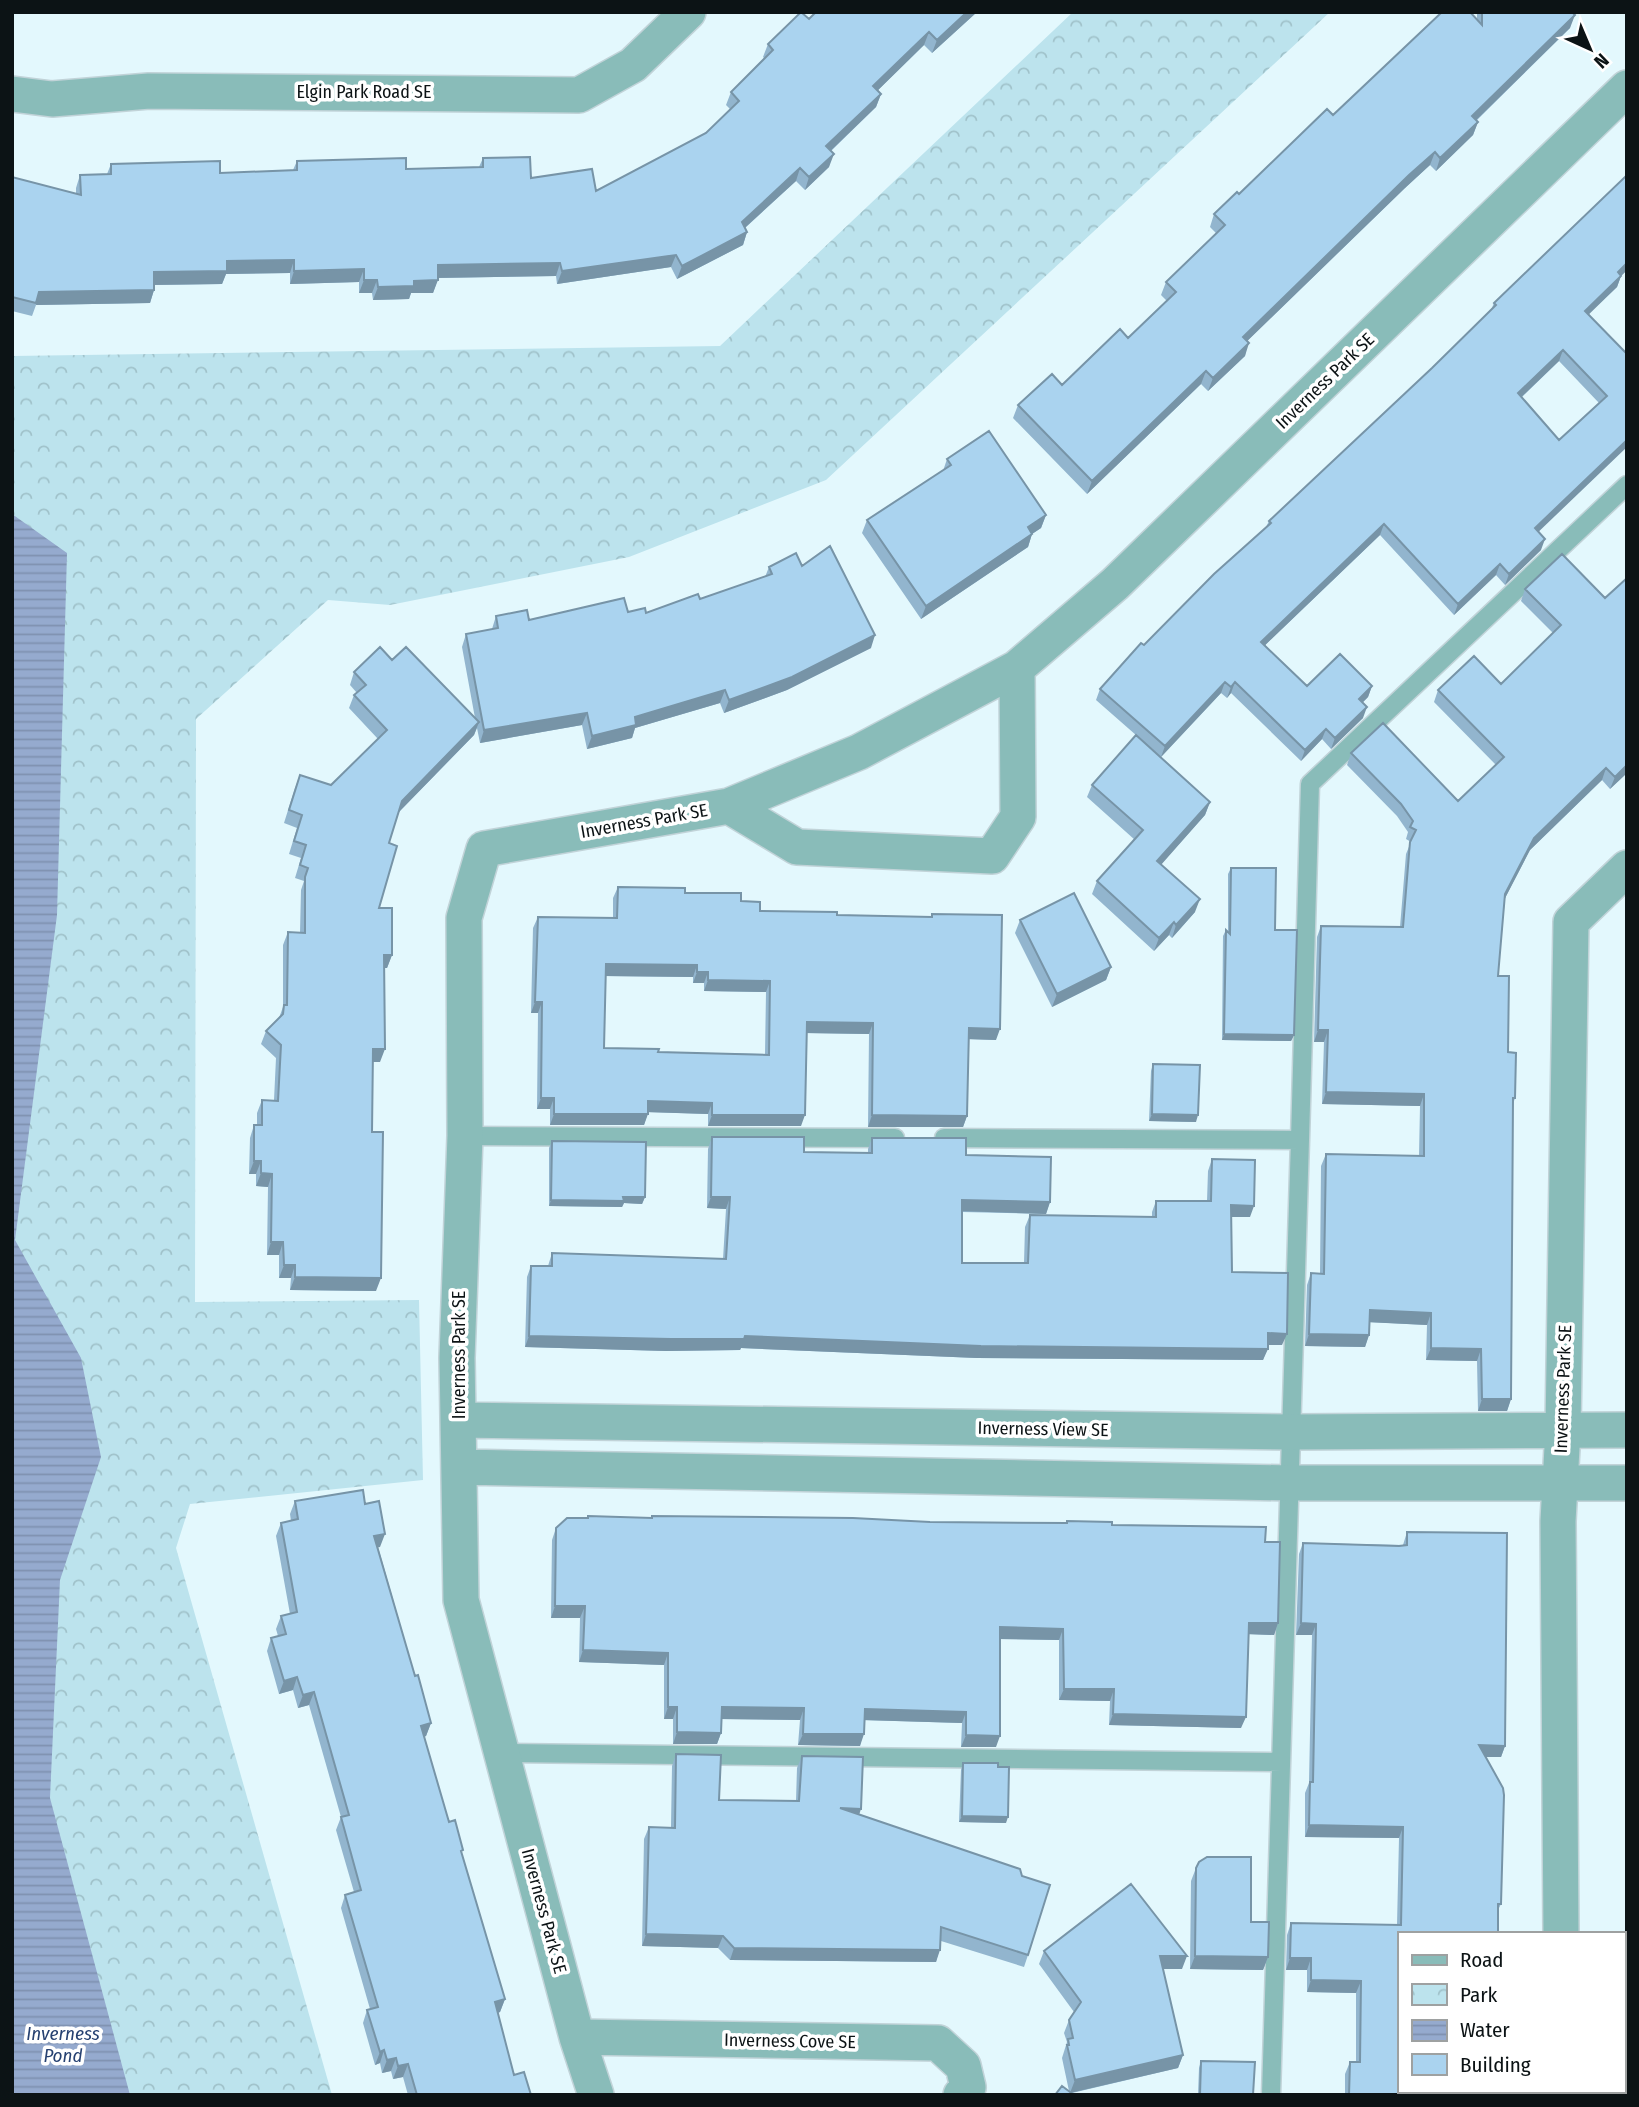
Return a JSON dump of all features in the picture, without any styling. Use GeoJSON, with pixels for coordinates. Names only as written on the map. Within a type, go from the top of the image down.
{"type":"FeatureCollection","features":[{"type":"Feature","properties":{"kind":"street","name":"Elgin Park Road SE"},"geometry":{"type":"LineString","coordinates":[[12,94],[52,99],[149,91],[579,95],[633,65],[688,12]]}},
{"type":"Feature","properties":{"kind":"street","name":"Inverness Park SE"},"geometry":{"type":"LineString","coordinates":[[596,2095],[577,2037],[461,1600],[461,1467],[457,1358],[464,1136],[464,918],[484,849],[729,806],[859,752],[1017,668],[1115,584],[1627,88]]}},
{"type":"Feature","properties":{"kind":"street","name":"Inverness Park SE"},"geometry":{"type":"LineString","coordinates":[[729,806],[797,847],[992,856],[1018,817],[1017,668]]}},
{"type":"Feature","properties":{"kind":"street","name":"Inverness Park SE"},"geometry":{"type":"LineString","coordinates":[[1561,1932],[1559,1484],[1563,1429],[1571,922],[1627,868]]}},
{"type":"Feature","properties":{"kind":"street","name":"Inverness View SE"},"geometry":{"type":"LineString","coordinates":[[459,1420],[1292,1433],[1627,1430]]}},
{"type":"Feature","properties":{"kind":"street"},"geometry":{"type":"LineString","coordinates":[[461,1467],[1290,1483],[1627,1483]]}},
{"type":"Feature","properties":{"kind":"street","name":"Inverness Cove SE"},"geometry":{"type":"LineString","coordinates":[[577,2037],[937,2043],[963,2066],[968,2087],[961,2095]]}},
{"type":"Feature","properties":{"kind":"lane"},"geometry":{"type":"LineString","coordinates":[[1271,2095],[1310,784],[1627,485]]}},
{"type":"Feature","properties":{"kind":"lane"},"geometry":{"type":"LineString","coordinates":[[464,1136],[1300,1140]]}},
{"type":"Feature","properties":{"kind":"lane"},"geometry":{"type":"LineString","coordinates":[[502,1753],[1281,1762]]}},
{"type":"Feature","properties":{"kind":"green space"},"geometry":{"type":"Polygon","coordinates":[[[1073,12],[1330,12],[826,480],[629,557],[390,605],[328,600],[196,719],[195,1302],[419,1300],[423,1480],[190,1504],[176,1548],[332,2095],[12,2095],[12,356],[720,346],[1073,12]]]}},
{"type":"Feature","properties":{"kind":"green space"},"geometry":{"type":"Polygon","coordinates":[[[1627,2023],[1627,2095],[1585,2095],[1625,2093],[1627,2023]]]}},
{"type":"Feature","properties":{"kind":"water","name":"Inverness Pond"},"geometry":{"type":"Polygon","coordinates":[[[12,514],[67,553],[57,915],[15,1240],[81,1358],[101,1457],[60,1580],[50,1798],[130,2095],[12,2095],[12,514]]]}},
{"type":"Feature","properties":{"kind":"building"},"geometry":{"type":"Polygon","coordinates":[[[801,12],[809,19],[816,12],[967,12],[937,40],[929,32],[873,86],[881,94],[826,146],[834,154],[809,177],[800,168],[742,222],[747,232],[682,266],[676,255],[562,271],[560,263],[438,265],[438,280],[414,281],[414,286],[378,287],[377,280],[364,280],[364,269],[294,271],[294,260],[227,261],[227,271],[154,272],[154,290],[39,292],[36,303],[12,297],[12,177],[81,195],[80,175],[111,174],[111,164],[220,161],[220,173],[297,170],[297,161],[406,158],[406,169],[483,167],[483,158],[530,157],[531,178],[592,169],[596,191],[706,133],[739,101],[731,92],[773,50],[768,44],[801,12]]]}},
{"type":"Feature","properties":{"kind":"building"},"geometry":{"type":"Polygon","coordinates":[[[1442,12],[1470,12],[1482,25],[1482,12],[1572,12],[1575,15],[1472,116],[1478,122],[1440,158],[1435,152],[1409,175],[1243,337],[1249,343],[1213,378],[1206,371],[1092,481],[1018,405],[1052,374],[1062,385],[1120,329],[1128,338],[1176,292],[1166,282],[1225,225],[1214,214],[1237,192],[1239,194],[1327,109],[1333,115],[1442,12]]]}},
{"type":"Feature","properties":{"kind":"building"},"geometry":{"type":"Polygon","coordinates":[[[1627,175],[1627,263],[1618,272],[1621,276],[1585,311],[1627,354],[1627,440],[1535,528],[1545,539],[1509,574],[1500,564],[1458,604],[1384,524],[1261,642],[1307,686],[1340,654],[1372,686],[1359,699],[1367,707],[1335,738],[1326,729],[1305,750],[1235,682],[1231,687],[1225,682],[1165,746],[1100,689],[1141,643],[1144,645],[1214,574],[1271,523],[1269,521],[1432,368],[1496,305],[1494,303],[1627,175]],[[1563,350],[1518,393],[1559,440],[1607,396],[1563,350]]]}},
{"type":"Feature","properties":{"kind":"building"},"geometry":{"type":"Polygon","coordinates":[[[989,431],[1046,515],[1028,527],[1032,534],[926,606],[867,520],[951,465],[947,459],[989,431]]]}},
{"type":"Feature","properties":{"kind":"building"},"geometry":{"type":"Polygon","coordinates":[[[830,546],[875,635],[792,677],[729,700],[725,690],[635,717],[636,725],[592,736],[587,713],[484,730],[466,634],[498,628],[496,616],[527,610],[529,620],[624,598],[628,612],[645,608],[646,613],[698,594],[700,599],[772,574],[769,567],[796,553],[802,566],[830,546]]]}},
{"type":"Feature","properties":{"kind":"building"},"geometry":{"type":"Polygon","coordinates":[[[1562,554],[1605,598],[1627,578],[1627,765],[1615,777],[1606,768],[1534,838],[1505,894],[1498,976],[1509,976],[1508,1052],[1516,1053],[1513,1098],[1511,1399],[1482,1399],[1481,1349],[1431,1348],[1431,1313],[1370,1310],[1369,1335],[1309,1334],[1311,1273],[1324,1274],[1326,1154],[1424,1156],[1424,1094],[1326,1092],[1328,1030],[1318,1030],[1321,926],[1403,927],[1410,842],[1416,830],[1410,827],[1413,821],[1401,804],[1351,753],[1383,723],[1458,801],[1504,757],[1438,690],[1474,656],[1501,684],[1561,625],[1525,589],[1562,554]]]}},
{"type":"Feature","properties":{"kind":"building"},"geometry":{"type":"Polygon","coordinates":[[[380,647],[392,660],[406,647],[479,722],[402,801],[389,843],[397,846],[379,908],[392,908],[392,955],[384,955],[385,1049],[373,1049],[372,1132],[383,1132],[381,1278],[295,1277],[295,1265],[284,1265],[283,1242],[271,1242],[272,1174],[261,1173],[261,1161],[254,1161],[254,1125],[262,1125],[262,1100],[278,1101],[281,1045],[266,1031],[283,1014],[284,1005],[287,1005],[288,932],[305,933],[305,877],[308,868],[300,865],[306,845],[294,841],[302,815],[289,810],[300,775],[331,785],[387,730],[354,695],[366,685],[354,672],[380,647]]]}},
{"type":"Feature","properties":{"kind":"building"},"geometry":{"type":"Polygon","coordinates":[[[1136,735],[1210,802],[1157,861],[1200,899],[1176,925],[1174,922],[1159,938],[1097,881],[1143,830],[1092,785],[1136,735]]]}},
{"type":"Feature","properties":{"kind":"building"},"geometry":{"type":"Polygon","coordinates":[[[1231,868],[1276,868],[1275,930],[1297,930],[1294,1035],[1224,1034],[1226,930],[1230,934],[1231,868]]]}},
{"type":"Feature","properties":{"kind":"building"},"geometry":{"type":"Polygon","coordinates":[[[618,887],[685,888],[685,893],[741,893],[741,901],[760,902],[760,911],[932,917],[932,914],[1002,915],[1000,1029],[969,1028],[967,1116],[872,1115],[873,1023],[807,1022],[805,1115],[712,1115],[712,1103],[648,1101],[648,1114],[554,1114],[554,1098],[541,1098],[542,1002],[535,1002],[538,917],[617,918],[618,887]],[[606,964],[604,1048],[769,1055],[770,981],[708,980],[708,972],[697,972],[697,965],[606,964]]]}},
{"type":"Feature","properties":{"kind":"building"},"geometry":{"type":"Polygon","coordinates":[[[1074,893],[1111,967],[1057,994],[1020,920],[1074,893]]]}},
{"type":"Feature","properties":{"kind":"building"},"geometry":{"type":"Polygon","coordinates":[[[1153,1064],[1200,1065],[1198,1115],[1152,1114],[1153,1064]]]}},
{"type":"Feature","properties":{"kind":"building"},"geometry":{"type":"Polygon","coordinates":[[[712,1137],[804,1137],[804,1152],[872,1153],[872,1138],[966,1138],[966,1155],[1051,1157],[1050,1202],[962,1200],[962,1263],[1028,1263],[1030,1215],[1156,1217],[1156,1201],[1211,1201],[1212,1159],[1255,1160],[1254,1206],[1231,1205],[1232,1272],[1288,1273],[1287,1334],[1268,1333],[1268,1349],[981,1346],[745,1336],[744,1339],[671,1339],[529,1336],[531,1266],[552,1266],[552,1253],[726,1259],[730,1197],[711,1197],[712,1137]]]}},
{"type":"Feature","properties":{"kind":"building"},"geometry":{"type":"Polygon","coordinates":[[[552,1141],[646,1142],[645,1197],[623,1197],[624,1201],[551,1200],[552,1141]]]}},
{"type":"Feature","properties":{"kind":"building"},"geometry":{"type":"Polygon","coordinates":[[[363,1490],[365,1504],[379,1501],[385,1534],[374,1536],[431,1723],[421,1726],[449,1822],[455,1820],[463,1850],[461,1851],[505,1999],[495,2002],[514,2075],[524,2072],[531,2095],[417,2095],[408,2064],[398,2066],[396,2058],[387,2060],[384,2050],[380,2052],[367,2010],[378,2007],[345,1895],[361,1890],[341,1817],[349,1815],[314,1692],[303,1695],[297,1677],[284,1681],[271,1638],[286,1634],[281,1616],[297,1612],[281,1523],[298,1519],[295,1501],[363,1490]]]}},
{"type":"Feature","properties":{"kind":"building"},"geometry":{"type":"Polygon","coordinates":[[[567,1518],[853,1518],[930,1522],[1067,1521],[1112,1522],[1112,1525],[1266,1527],[1265,1542],[1280,1542],[1278,1623],[1249,1623],[1246,1717],[1113,1714],[1114,1689],[1064,1689],[1063,1629],[1000,1627],[1000,1736],[966,1735],[966,1712],[865,1709],[864,1734],[803,1734],[804,1708],[722,1707],[721,1733],[677,1732],[677,1707],[668,1707],[668,1653],[583,1650],[585,1606],[555,1606],[556,1528],[567,1518]]]}},
{"type":"Feature","properties":{"kind":"building"},"geometry":{"type":"Polygon","coordinates":[[[1407,1532],[1507,1533],[1505,1746],[1479,1745],[1503,1788],[1504,1795],[1498,1932],[1398,1932],[1398,2093],[1498,2095],[1349,2095],[1350,2062],[1360,2062],[1361,1981],[1311,1980],[1311,1958],[1290,1958],[1291,1923],[1401,1925],[1403,1827],[1309,1825],[1310,1782],[1313,1782],[1316,1624],[1301,1623],[1303,1543],[1407,1545],[1407,1532]]]}},
{"type":"Feature","properties":{"kind":"building"},"geometry":{"type":"Polygon","coordinates":[[[676,1754],[721,1755],[719,1800],[799,1801],[802,1756],[863,1757],[861,1809],[840,1808],[1020,1869],[1022,1876],[1050,1885],[1028,1955],[941,1927],[940,1950],[734,1948],[723,1936],[646,1934],[649,1827],[675,1828],[676,1754]]]}},
{"type":"Feature","properties":{"kind":"building"},"geometry":{"type":"Polygon","coordinates":[[[963,1763],[998,1763],[998,1767],[1009,1767],[1008,1817],[962,1816],[963,1763]]]}},
{"type":"Feature","properties":{"kind":"building"},"geometry":{"type":"Polygon","coordinates":[[[1207,1857],[1251,1857],[1251,1922],[1269,1922],[1268,1957],[1195,1956],[1196,1868],[1199,1862],[1207,1857]]]}},
{"type":"Feature","properties":{"kind":"building"},"geometry":{"type":"Polygon","coordinates":[[[1131,1884],[1187,1956],[1160,1956],[1183,2055],[1075,2080],[1067,2045],[1068,2039],[1073,2038],[1069,2020],[1081,2002],[1044,1951],[1131,1884]]]}},
{"type":"Feature","properties":{"kind":"building"},"geometry":{"type":"Polygon","coordinates":[[[1201,2061],[1255,2062],[1253,2095],[1200,2095],[1201,2061]]]}},
{"type":"Feature","properties":{"kind":"building"},"geometry":{"type":"Polygon","coordinates":[[[1062,2086],[1074,2095],[1055,2095],[1062,2086]]]}}]}
